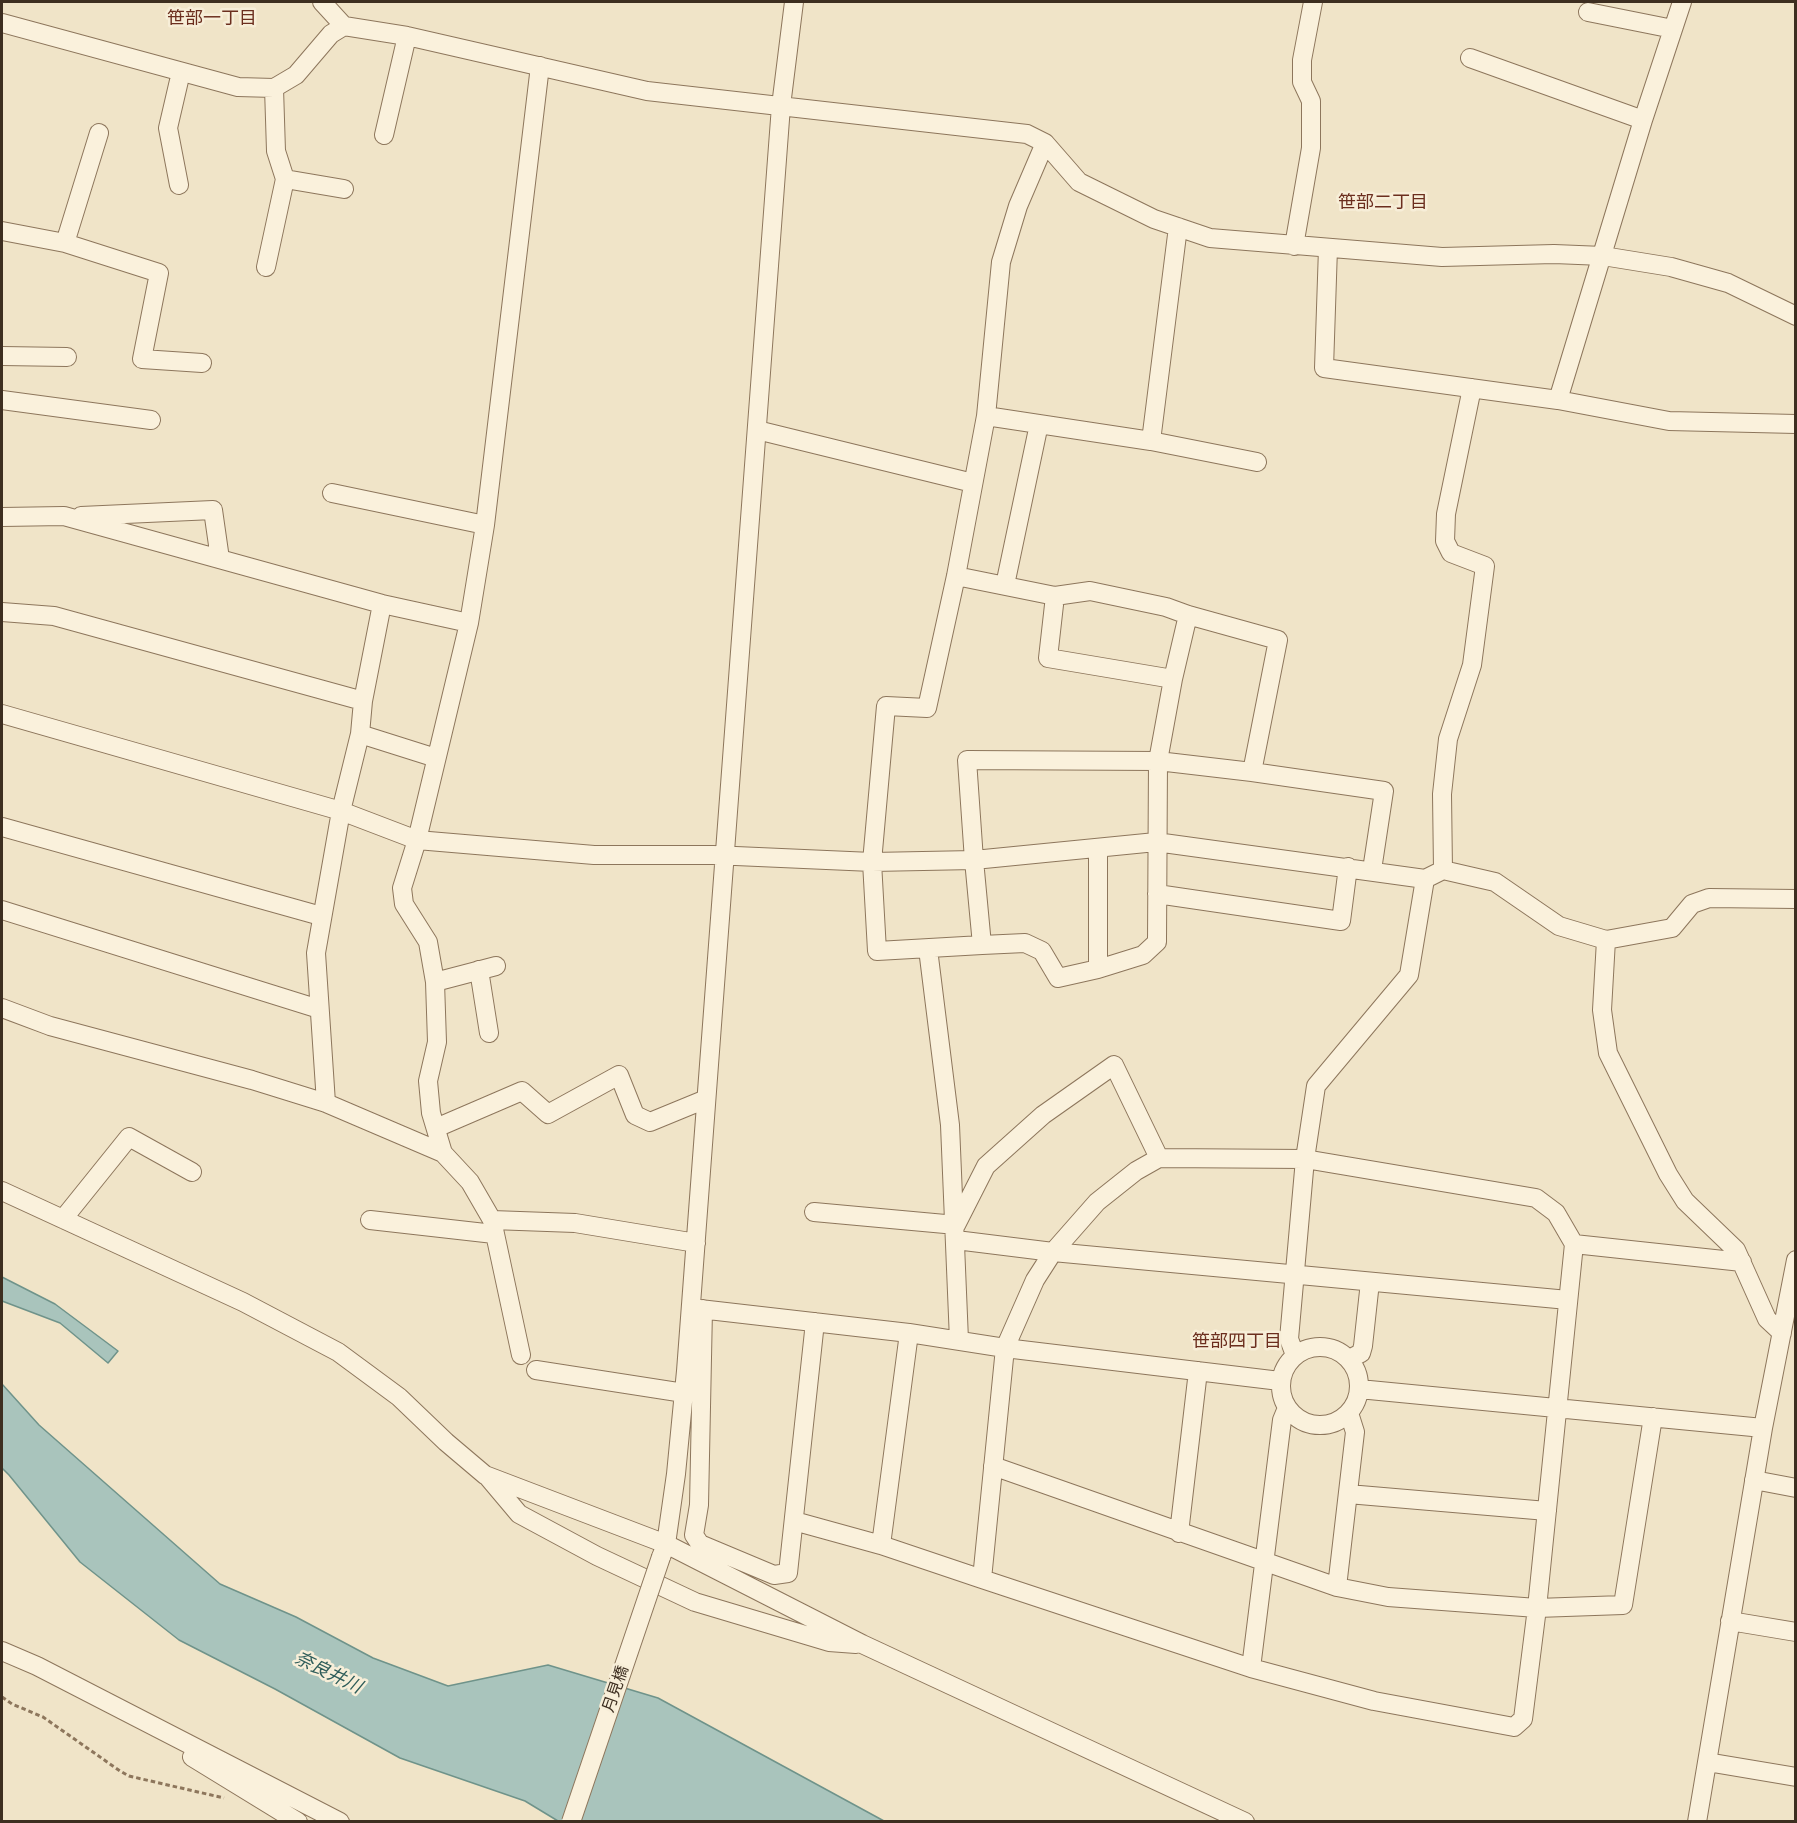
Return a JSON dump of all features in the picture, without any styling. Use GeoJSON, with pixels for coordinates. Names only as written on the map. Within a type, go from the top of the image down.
{"type":"FeatureCollection","features":[{"type":"Feature","properties":{"kind":"street"},"geometry":{"type":"LineString","coordinates":[[322,2],[344,26],[407,36],[647,91],[1028,135],[1045,144],[1079,182],[1154,219],[1209,238],[1442,257],[1554,254],[1603,256],[1671,267],[1728,283],[1796,316]]}},
{"type":"Feature","properties":{"kind":"street"},"geometry":{"type":"LineString","coordinates":[[794,2],[781,106],[696,1243],[699,1505],[694,1535],[700,1544],[774,1575],[788,1573],[815,1322]]}},
{"type":"Feature","properties":{"kind":"street"},"geometry":{"type":"LineString","coordinates":[[1294,246],[1311,148],[1311,101],[1302,82],[1302,60],[1313,2]]}},
{"type":"Feature","properties":{"kind":"street"},"geometry":{"type":"LineString","coordinates":[[1558,400],[1643,120],[1682,2]]}},
{"type":"Feature","properties":{"kind":"street"},"geometry":{"type":"LineString","coordinates":[[1588,12],[1673,29]]}},
{"type":"Feature","properties":{"kind":"street"},"geometry":{"type":"LineString","coordinates":[[2,23],[238,87],[274,88],[296,75],[331,34],[344,26]]}},
{"type":"Feature","properties":{"kind":"street"},"geometry":{"type":"LineString","coordinates":[[384,135],[407,36]]}},
{"type":"Feature","properties":{"kind":"street"},"geometry":{"type":"LineString","coordinates":[[1470,58],[1643,120]]}},
{"type":"Feature","properties":{"kind":"street"},"geometry":{"type":"LineString","coordinates":[[443,1152],[431,1113],[428,1081],[437,1042],[435,982],[428,942],[404,904],[402,888],[417,840],[469,623],[485,525],[540,66]]}},
{"type":"Feature","properties":{"kind":"street"},"geometry":{"type":"LineString","coordinates":[[179,185],[168,129],[181,72]]}},
{"type":"Feature","properties":{"kind":"street"},"geometry":{"type":"LineString","coordinates":[[266,267],[285,179],[276,151],[274,88]]}},
{"type":"Feature","properties":{"kind":"street"},"geometry":{"type":"LineString","coordinates":[[65,243],[99,132]]}},
{"type":"Feature","properties":{"kind":"street"},"geometry":{"type":"LineString","coordinates":[[1045,144],[1018,206],[1001,262],[986,416],[956,576],[927,708],[886,706],[872,862],[877,951],[1024,943],[1042,951],[1058,978],[1143,955],[1157,942],[1158,761],[1173,679],[1188,615]]}},
{"type":"Feature","properties":{"kind":"street"},"geometry":{"type":"LineString","coordinates":[[285,179],[344,189]]}},
{"type":"Feature","properties":{"kind":"street"},"geometry":{"type":"LineString","coordinates":[[1152,441],[1178,227]]}},
{"type":"Feature","properties":{"kind":"street"},"geometry":{"type":"LineString","coordinates":[[2,231],[65,243],[159,273],[142,360],[202,363]]}},
{"type":"Feature","properties":{"kind":"street"},"geometry":{"type":"LineString","coordinates":[[1328,248],[1324,369],[1558,400],[1669,421],[1796,424]]}},
{"type":"Feature","properties":{"kind":"street"},"geometry":{"type":"LineString","coordinates":[[2,356],[67,357]]}},
{"type":"Feature","properties":{"kind":"street"},"geometry":{"type":"LineString","coordinates":[[1443,870],[1442,794],[1448,739],[1472,665],[1485,566],[1451,553],[1445,541],[1446,514],[1472,388]]}},
{"type":"Feature","properties":{"kind":"street"},"geometry":{"type":"LineString","coordinates":[[2,400],[151,420]]}},
{"type":"Feature","properties":{"kind":"street"},"geometry":{"type":"LineString","coordinates":[[986,416],[1152,441],[1257,462]]}},
{"type":"Feature","properties":{"kind":"street"},"geometry":{"type":"LineString","coordinates":[[1005,585],[1039,424]]}},
{"type":"Feature","properties":{"kind":"street"},"geometry":{"type":"LineString","coordinates":[[757,430],[974,483]]}},
{"type":"Feature","properties":{"kind":"street"},"geometry":{"type":"LineString","coordinates":[[332,493],[485,525]]}},
{"type":"Feature","properties":{"kind":"street"},"geometry":{"type":"LineString","coordinates":[[2,517],[213,510],[220,559]]}},
{"type":"Feature","properties":{"kind":"street"},"geometry":{"type":"LineString","coordinates":[[64,516],[382,604],[469,623]]}},
{"type":"Feature","properties":{"kind":"street"},"geometry":{"type":"LineString","coordinates":[[956,576],[1055,596],[1090,591],[1166,607],[1278,640],[1252,772]]}},
{"type":"Feature","properties":{"kind":"street"},"geometry":{"type":"LineString","coordinates":[[1055,596],[1048,658],[1173,679]]}},
{"type":"Feature","properties":{"kind":"street"},"geometry":{"type":"LineString","coordinates":[[326,1103],[316,953],[341,811],[360,734],[363,701],[382,604]]}},
{"type":"Feature","properties":{"kind":"street"},"geometry":{"type":"LineString","coordinates":[[2,612],[54,616],[363,701]]}},
{"type":"Feature","properties":{"kind":"street"},"geometry":{"type":"LineString","coordinates":[[2,714],[341,811],[417,840],[594,855],[725,856],[872,862],[974,860],[1156,842],[1425,879],[1443,870],[1496,882],[1559,926],[1606,940],[1672,928],[1692,904],[1709,898],[1796,899]]}},
{"type":"Feature","properties":{"kind":"street"},"geometry":{"type":"LineString","coordinates":[[360,734],[436,758]]}},
{"type":"Feature","properties":{"kind":"street"},"geometry":{"type":"LineString","coordinates":[[982,945],[967,759],[1158,761],[1384,791],[1372,870]]}},
{"type":"Feature","properties":{"kind":"street"},"geometry":{"type":"LineString","coordinates":[[2,827],[321,916]]}},
{"type":"Feature","properties":{"kind":"street"},"geometry":{"type":"LineString","coordinates":[[1098,849],[1098,969]]}},
{"type":"Feature","properties":{"kind":"street"},"geometry":{"type":"LineString","coordinates":[[1157,894],[1341,921],[1348,867]]}},
{"type":"Feature","properties":{"kind":"street"},"geometry":{"type":"LineString","coordinates":[[1295,1355],[1289,1339],[1305,1159],[1316,1086],[1409,975],[1425,879]]}},
{"type":"Feature","properties":{"kind":"street"},"geometry":{"type":"LineString","coordinates":[[2,910],[319,1009]]}},
{"type":"Feature","properties":{"kind":"street"},"geometry":{"type":"LineString","coordinates":[[1606,940],[1602,1010],[1608,1053],[1668,1174],[1685,1202],[1736,1250],[1767,1319],[1786,1339]]}},
{"type":"Feature","properties":{"kind":"street"},"geometry":{"type":"LineString","coordinates":[[928,949],[950,1125],[959,1340]]}},
{"type":"Feature","properties":{"kind":"street"},"geometry":{"type":"LineString","coordinates":[[435,982],[488,968],[489,1033]]}},
{"type":"Feature","properties":{"kind":"street"},"geometry":{"type":"LineString","coordinates":[[2,1008],[50,1026],[252,1080],[326,1103],[443,1152],[470,1182],[493,1227],[521,1355]]}},
{"type":"Feature","properties":{"kind":"street"},"geometry":{"type":"LineString","coordinates":[[956,1232],[986,1166],[1042,1115],[1114,1065],[1159,1158]]}},
{"type":"Feature","properties":{"kind":"street"},"geometry":{"type":"LineString","coordinates":[[436,1128],[522,1091],[548,1114],[619,1075],[635,1115],[650,1122],[706,1100]]}},
{"type":"Feature","properties":{"kind":"street"},"geometry":{"type":"LineString","coordinates":[[63,1220],[129,1137],[192,1172]]}},
{"type":"Feature","properties":{"kind":"street"},"geometry":{"type":"LineString","coordinates":[[794,1521],[881,1545],[982,1579],[1251,1668],[1374,1701],[1514,1726],[1523,1719],[1537,1608],[1574,1244],[1556,1213],[1536,1198],[1305,1159],[1159,1158],[1136,1171],[1096,1202],[1053,1252],[1035,1280],[1005,1348],[982,1579]]}},
{"type":"Feature","properties":{"kind":"street"},"geometry":{"type":"LineString","coordinates":[[2,1191],[243,1302],[338,1352],[399,1397],[485,1475],[519,1514],[597,1556],[695,1602],[829,1642],[862,1644]]}},
{"type":"Feature","properties":{"kind":"street"},"geometry":{"type":"LineString","coordinates":[[814,1212],[956,1232],[1053,1252],[1568,1300]]}},
{"type":"Feature","properties":{"kind":"street"},"geometry":{"type":"LineString","coordinates":[[370,1220],[493,1227],[575,1223],[696,1243]]}},
{"type":"Feature","properties":{"kind":"street"},"geometry":{"type":"LineString","coordinates":[[1574,1244],[1742,1262]]}},
{"type":"Feature","properties":{"kind":"street"},"geometry":{"type":"LineString","coordinates":[[1697,1821],[1763,1428],[1786,1339],[1796,1260]]}},
{"type":"Feature","properties":{"kind":"street"},"geometry":{"type":"LineString","coordinates":[[1349,1359],[1361,1353],[1364,1346],[1370,1282]]}},
{"type":"Feature","properties":{"kind":"street"},"geometry":{"type":"LineString","coordinates":[[697,1308],[1281,1381]]}},
{"type":"Feature","properties":{"kind":"street","name":"月見橋"},"geometry":{"type":"LineString","coordinates":[[571,1821],[664,1551],[697,1308]]}},
{"type":"Feature","properties":{"kind":"street"},"geometry":{"type":"LineString","coordinates":[[881,1545],[909,1333]]}},
{"type":"Feature","properties":{"kind":"street"},"geometry":{"type":"LineString","coordinates":[[1317,1347],[1340,1352],[1349,1359],[1359,1378],[1356,1402],[1349,1413],[1329,1424],[1301,1421],[1287,1408],[1281,1390],[1281,1381],[1283,1371],[1295,1355],[1305,1349],[1317,1347]]}},
{"type":"Feature","properties":{"kind":"street"},"geometry":{"type":"LineString","coordinates":[[536,1370],[684,1393]]}},
{"type":"Feature","properties":{"kind":"street"},"geometry":{"type":"LineString","coordinates":[[1179,1533],[1198,1371]]}},
{"type":"Feature","properties":{"kind":"street"},"geometry":{"type":"LineString","coordinates":[[1359,1389],[1763,1428]]}},
{"type":"Feature","properties":{"kind":"street"},"geometry":{"type":"LineString","coordinates":[[1251,1668],[1282,1420],[1287,1408]]}},
{"type":"Feature","properties":{"kind":"street"},"geometry":{"type":"LineString","coordinates":[[1337,1587],[1355,1432],[1349,1413]]}},
{"type":"Feature","properties":{"kind":"street"},"geometry":{"type":"LineString","coordinates":[[993,1466],[1337,1587],[1388,1598],[1537,1608],[1623,1605],[1653,1417]]}},
{"type":"Feature","properties":{"kind":"street"},"geometry":{"type":"LineString","coordinates":[[485,1475],[664,1551],[1245,1821]]}},
{"type":"Feature","properties":{"kind":"street"},"geometry":{"type":"LineString","coordinates":[[1754,1480],[1796,1488]]}},
{"type":"Feature","properties":{"kind":"street"},"geometry":{"type":"LineString","coordinates":[[1348,1494],[1547,1511]]}},
{"type":"Feature","properties":{"kind":"street"},"geometry":{"type":"LineString","coordinates":[[1730,1621],[1796,1632]]}},
{"type":"Feature","properties":{"kind":"street"},"geometry":{"type":"LineString","coordinates":[[2,1651],[37,1666],[340,1821]]}},
{"type":"Feature","properties":{"kind":"street"},"geometry":{"type":"LineString","coordinates":[[162,1730],[180,1750],[275,1816],[298,1821]]}},
{"type":"Feature","properties":{"kind":"street"},"geometry":{"type":"LineString","coordinates":[[1707,1762],[1796,1777]]}},
{"type":"Feature","properties":{"kind":"path"},"geometry":{"type":"LineString","coordinates":[[2,1697],[12,1704],[43,1717],[120,1772],[232,1801]]}},
{"type":"Feature","properties":{"kind":"water"},"geometry":{"type":"Polygon","coordinates":[[[2,1277],[55,1304],[118,1351],[108,1363],[60,1323],[2,1301],[2,1277]]]}},
{"type":"Feature","properties":{"kind":"water","name":"奈良井川"},"geometry":{"type":"Polygon","coordinates":[[[2,1384],[39,1425],[220,1584],[296,1617],[373,1658],[448,1686],[548,1665],[658,1698],[884,1821],[558,1821],[525,1801],[400,1758],[275,1689],[179,1640],[80,1562],[2,1468],[2,1384]]]}},
{"type":"Feature","properties":{"kind":"district","name":"笹部一丁目"},"geometry":{"type":"Point","coordinates":[212,19]}},
{"type":"Feature","properties":{"kind":"district","name":"笹部二丁目"},"geometry":{"type":"Point","coordinates":[1383,203]}},
{"type":"Feature","properties":{"kind":"district","name":"笹部四丁目"},"geometry":{"type":"Point","coordinates":[1237,1342]}}]}
